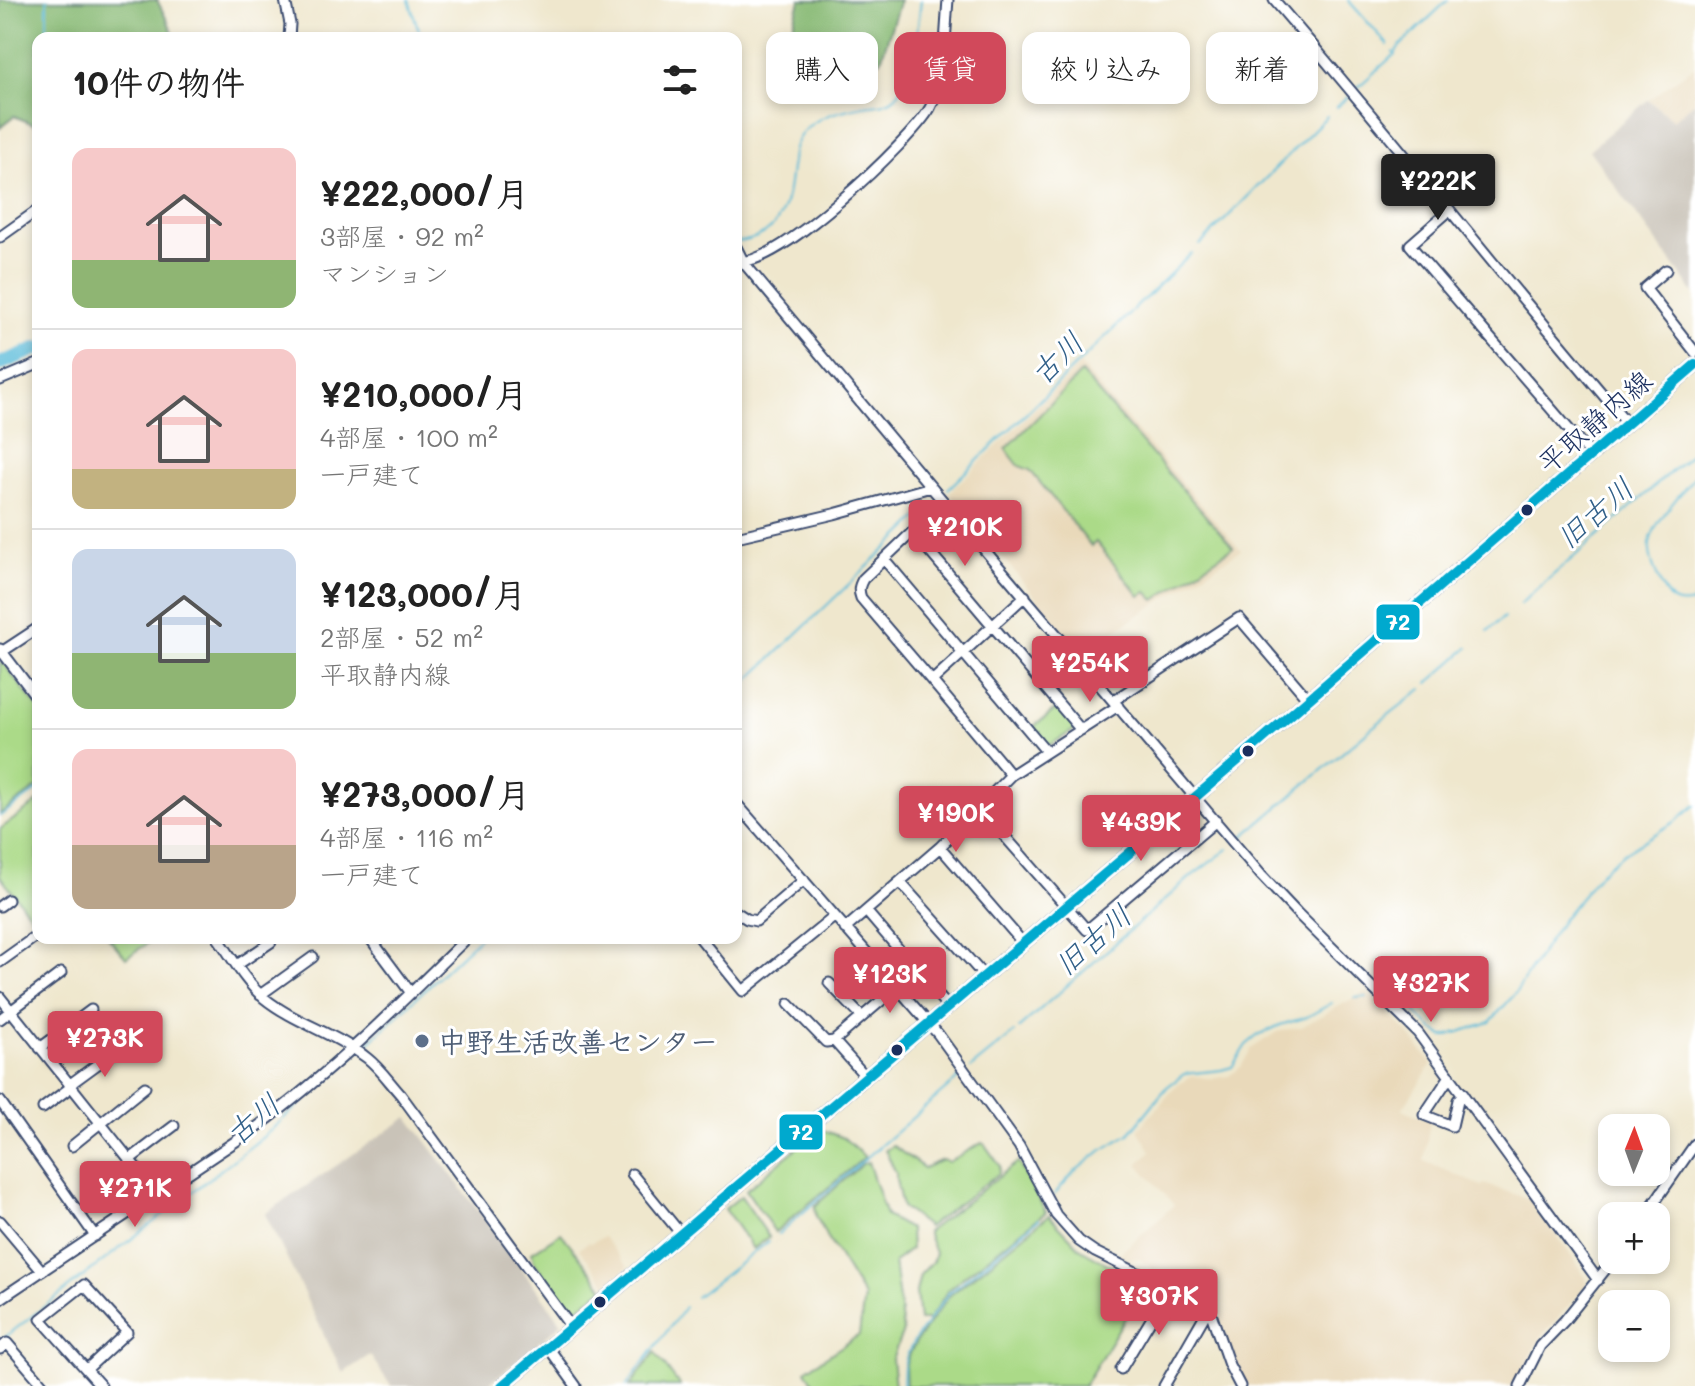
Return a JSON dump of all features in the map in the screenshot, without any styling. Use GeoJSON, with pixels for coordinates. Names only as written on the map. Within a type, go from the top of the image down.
{"type":"FeatureCollection","features":[{"type":"Feature","properties":{"kind":"main road","name":"平取静内線"},"geometry":{"type":"LineString","coordinates":[[502,1386],[1195,797],[1695,365]]}},
{"type":"Feature","properties":{"kind":"street"},"geometry":{"type":"LineString","coordinates":[[285,0],[289,32]]}},
{"type":"Feature","properties":{"kind":"street"},"geometry":{"type":"LineString","coordinates":[[742,261],[771,254],[811,226],[912,132],[929,110],[937,92],[948,0]]}},
{"type":"Feature","properties":{"kind":"street"},"geometry":{"type":"LineString","coordinates":[[1274,0],[1627,423]]}},
{"type":"Feature","properties":{"kind":"street"},"geometry":{"type":"LineString","coordinates":[[1450,210],[1410,245],[1591,455]]}},
{"type":"Feature","properties":{"kind":"street"},"geometry":{"type":"LineString","coordinates":[[0,237],[32,214]]}},
{"type":"Feature","properties":{"kind":"street"},"geometry":{"type":"LineString","coordinates":[[742,264],[1216,821],[1297,913],[1418,1033],[1598,1280]]}},
{"type":"Feature","properties":{"kind":"street"},"geometry":{"type":"LineString","coordinates":[[1666,270],[1645,288],[1695,352]]}},
{"type":"Feature","properties":{"kind":"street"},"geometry":{"type":"LineString","coordinates":[[0,380],[32,367]]}},
{"type":"Feature","properties":{"kind":"street"},"geometry":{"type":"LineString","coordinates":[[742,536],[931,487]]}},
{"type":"Feature","properties":{"kind":"street"},"geometry":{"type":"LineString","coordinates":[[944,502],[859,585],[859,591],[861,598],[1011,775]]}},
{"type":"Feature","properties":{"kind":"street"},"geometry":{"type":"LineString","coordinates":[[913,532],[1081,730]]}},
{"type":"Feature","properties":{"kind":"street"},"geometry":{"type":"LineString","coordinates":[[884,559],[1046,751]]}},
{"type":"Feature","properties":{"kind":"street"},"geometry":{"type":"LineString","coordinates":[[932,681],[1025,596]]}},
{"type":"Feature","properties":{"kind":"street"},"geometry":{"type":"LineString","coordinates":[[845,929],[940,847],[1011,775],[1081,730],[1239,618],[1308,699]]}},
{"type":"Feature","properties":{"kind":"street"},"geometry":{"type":"LineString","coordinates":[[32,632],[1,651],[32,691]]}},
{"type":"Feature","properties":{"kind":"street"},"geometry":{"type":"LineString","coordinates":[[979,807],[1087,930],[1216,821]]}},
{"type":"Feature","properties":{"kind":"street"},"geometry":{"type":"LineString","coordinates":[[742,810],[938,1034],[1019,1146],[1056,1215],[1066,1227],[1095,1252],[1209,1308],[1229,1365],[1240,1386]]}},
{"type":"Feature","properties":{"kind":"street"},"geometry":{"type":"LineString","coordinates":[[940,847],[1023,943]]}},
{"type":"Feature","properties":{"kind":"street"},"geometry":{"type":"LineString","coordinates":[[742,916],[756,921],[804,880]]}},
{"type":"Feature","properties":{"kind":"street"},"geometry":{"type":"LineString","coordinates":[[900,882],[984,976]]}},
{"type":"Feature","properties":{"kind":"street"},"geometry":{"type":"LineString","coordinates":[[866,911],[948,1007]]}},
{"type":"Feature","properties":{"kind":"street"},"geometry":{"type":"LineString","coordinates":[[705,944],[743,991],[834,917]]}},
{"type":"Feature","properties":{"kind":"street"},"geometry":{"type":"LineString","coordinates":[[0,962],[32,939]]}},
{"type":"Feature","properties":{"kind":"street"},"geometry":{"type":"LineString","coordinates":[[222,944],[260,995],[280,1010],[362,1054],[379,1070],[401,1095],[571,1327]]}},
{"type":"Feature","properties":{"kind":"street"},"geometry":{"type":"LineString","coordinates":[[237,965],[268,944]]}},
{"type":"Feature","properties":{"kind":"street"},"geometry":{"type":"LineString","coordinates":[[374,944],[411,993]]}},
{"type":"Feature","properties":{"kind":"street"},"geometry":{"type":"LineString","coordinates":[[0,1299],[294,1100],[461,944]]}},
{"type":"Feature","properties":{"kind":"street"},"geometry":{"type":"LineString","coordinates":[[260,995],[313,957]]}},
{"type":"Feature","properties":{"kind":"street"},"geometry":{"type":"LineString","coordinates":[[0,1019],[61,973]]}},
{"type":"Feature","properties":{"kind":"street"},"geometry":{"type":"LineString","coordinates":[[829,983],[862,1017]]}},
{"type":"Feature","properties":{"kind":"street"},"geometry":{"type":"LineString","coordinates":[[789,1004],[826,1042],[834,1041],[896,988]]}},
{"type":"Feature","properties":{"kind":"street"},"geometry":{"type":"LineString","coordinates":[[0,997],[157,1194]]}},
{"type":"Feature","properties":{"kind":"street"},"geometry":{"type":"LineString","coordinates":[[40,1048],[91,1010]]}},
{"type":"Feature","properties":{"kind":"street"},"geometry":{"type":"LineString","coordinates":[[834,1041],[866,1077]]}},
{"type":"Feature","properties":{"kind":"street"},"geometry":{"type":"LineString","coordinates":[[43,1108],[121,1047]]}},
{"type":"Feature","properties":{"kind":"street"},"geometry":{"type":"LineString","coordinates":[[1450,1076],[1424,1115],[1452,1126],[1458,1100],[1463,1093]]}},
{"type":"Feature","properties":{"kind":"street"},"geometry":{"type":"LineString","coordinates":[[72,1146],[145,1087]]}},
{"type":"Feature","properties":{"kind":"street"},"geometry":{"type":"LineString","coordinates":[[0,1101],[95,1236]]}},
{"type":"Feature","properties":{"kind":"street"},"geometry":{"type":"LineString","coordinates":[[129,1160],[174,1126]]}},
{"type":"Feature","properties":{"kind":"street"},"geometry":{"type":"LineString","coordinates":[[1655,1202],[1695,1144]]}},
{"type":"Feature","properties":{"kind":"street"},"geometry":{"type":"LineString","coordinates":[[632,1174],[681,1234]]}},
{"type":"Feature","properties":{"kind":"street"},"geometry":{"type":"LineString","coordinates":[[0,1221],[42,1271]]}},
{"type":"Feature","properties":{"kind":"street"},"geometry":{"type":"LineString","coordinates":[[1520,1386],[1540,1346],[1602,1274]]}},
{"type":"Feature","properties":{"kind":"street"},"geometry":{"type":"LineString","coordinates":[[87,1369],[127,1332],[84,1285],[41,1319],[101,1386]]}},
{"type":"Feature","properties":{"kind":"street"},"geometry":{"type":"LineString","coordinates":[[1121,1369],[1170,1288]]}},
{"type":"Feature","properties":{"kind":"street"},"geometry":{"type":"LineString","coordinates":[[1164,1386],[1209,1308]]}},
{"type":"Feature","properties":{"kind":"street"},"geometry":{"type":"LineString","coordinates":[[0,1349],[7,1343],[44,1386]]}},
{"type":"Feature","properties":{"kind":"street"},"geometry":{"type":"LineString","coordinates":[[548,1347],[576,1386]]}},
{"type":"Feature","properties":{"kind":"shaded area"},"geometry":{"type":"Polygon","coordinates":[[[1695,66],[1695,102],[1673,120],[1649,100],[1695,66]]]}},
{"type":"Feature","properties":{"kind":"shaded area"},"geometry":{"type":"Polygon","coordinates":[[[1648,100],[1673,120],[1695,102],[1695,294],[1589,150],[1648,100]]]}},
{"type":"Feature","properties":{"kind":"shaded area"},"geometry":{"type":"Polygon","coordinates":[[[1080,365],[1241,550],[1081,652],[949,493],[1080,365]]]}},
{"type":"Feature","properties":{"kind":"shaded area"},"geometry":{"type":"Polygon","coordinates":[[[1366,991],[1409,1034],[1432,1064],[1402,1109],[1430,1121],[1424,1161],[1482,1186],[1484,1184],[1532,1200],[1586,1277],[1587,1285],[1540,1338],[1513,1386],[1249,1386],[1227,1348],[1216,1309],[1157,1277],[1147,1264],[1138,1259],[1126,1261],[1117,1256],[1174,1205],[1138,1164],[1151,1151],[1138,1130],[1178,1084],[1194,1076],[1211,1079],[1229,1076],[1241,1067],[1251,1049],[1277,1032],[1302,1027],[1366,991]]]}},
{"type":"Feature","properties":{"kind":"shaded area"},"geometry":{"type":"Polygon","coordinates":[[[408,1117],[562,1323],[486,1386],[391,1386],[370,1355],[343,1373],[265,1214],[408,1117]]]}},
{"type":"Feature","properties":{"kind":"shaded area"},"geometry":{"type":"Polygon","coordinates":[[[604,1237],[628,1267],[607,1284],[579,1249],[588,1242],[604,1237]]]}},
{"type":"Feature","properties":{"kind":"green space"},"geometry":{"type":"Polygon","coordinates":[[[0,0],[157,0],[173,32],[32,32],[32,124],[14,116],[0,128],[0,0]]]}},
{"type":"Feature","properties":{"kind":"green space"},"geometry":{"type":"Polygon","coordinates":[[[800,0],[900,0],[878,62],[878,32],[791,32],[800,0]]]}},
{"type":"Feature","properties":{"kind":"green space"},"geometry":{"type":"Polygon","coordinates":[[[1081,373],[1233,547],[1155,600],[1147,592],[1140,596],[1096,542],[1091,546],[1030,470],[1019,466],[1006,449],[1081,373]]]}},
{"type":"Feature","properties":{"kind":"green space"},"geometry":{"type":"Polygon","coordinates":[[[0,663],[32,700],[32,791],[0,814],[0,663]]]}},
{"type":"Feature","properties":{"kind":"green space"},"geometry":{"type":"Polygon","coordinates":[[[1059,707],[1075,726],[1074,730],[1046,745],[1032,728],[1059,707]]]}},
{"type":"Feature","properties":{"kind":"green space"},"geometry":{"type":"Polygon","coordinates":[[[32,806],[32,917],[0,876],[0,829],[32,806]]]}},
{"type":"Feature","properties":{"kind":"green space"},"geometry":{"type":"Polygon","coordinates":[[[114,944],[146,944],[126,958],[114,944]]]}},
{"type":"Feature","properties":{"kind":"green space"},"geometry":{"type":"Polygon","coordinates":[[[820,1129],[844,1138],[865,1157],[775,1232],[746,1190],[820,1129]]]}},
{"type":"Feature","properties":{"kind":"green space"},"geometry":{"type":"Polygon","coordinates":[[[982,1143],[1000,1166],[999,1173],[928,1227],[902,1207],[896,1173],[885,1150],[893,1146],[924,1168],[942,1160],[948,1162],[982,1143]]]}},
{"type":"Feature","properties":{"kind":"green space"},"geometry":{"type":"Polygon","coordinates":[[[868,1162],[886,1216],[910,1229],[911,1249],[894,1262],[903,1331],[892,1359],[895,1386],[815,1386],[806,1370],[859,1335],[864,1297],[825,1234],[816,1216],[815,1206],[868,1162]]]}},
{"type":"Feature","properties":{"kind":"green space"},"geometry":{"type":"Polygon","coordinates":[[[1018,1162],[1046,1212],[956,1283],[929,1320],[919,1320],[916,1292],[920,1275],[933,1261],[935,1253],[927,1232],[1018,1162]]]}},
{"type":"Feature","properties":{"kind":"green space"},"geometry":{"type":"Polygon","coordinates":[[[741,1196],[769,1237],[753,1249],[725,1209],[741,1196]]]}},
{"type":"Feature","properties":{"kind":"green space"},"geometry":{"type":"Polygon","coordinates":[[[1049,1215],[1081,1249],[1145,1285],[1084,1386],[906,1386],[905,1367],[909,1355],[949,1296],[1049,1215]]]}},
{"type":"Feature","properties":{"kind":"green space"},"geometry":{"type":"Polygon","coordinates":[[[561,1233],[604,1288],[573,1312],[534,1262],[532,1252],[561,1233]]]}},
{"type":"Feature","properties":{"kind":"green space"},"geometry":{"type":"Polygon","coordinates":[[[655,1352],[680,1386],[630,1386],[655,1352]]]}},
{"type":"Feature","properties":{"kind":"waterway"},"geometry":{"type":"LineString","coordinates":[[47,0],[47,32]]}},
{"type":"Feature","properties":{"kind":"waterway"},"geometry":{"type":"LineString","coordinates":[[409,0],[419,32]]}},
{"type":"Feature","properties":{"kind":"waterway"},"geometry":{"type":"LineString","coordinates":[[742,241],[765,233],[779,219],[786,200],[794,147],[808,127],[834,113],[886,102],[903,87],[911,64],[921,0]]}},
{"type":"Feature","properties":{"kind":"waterway","name":"古川"},"geometry":{"type":"LineString","coordinates":[[1348,0],[1388,45]]}},
{"type":"Feature","properties":{"kind":"waterway"},"geometry":{"type":"LineString","coordinates":[[1395,54],[1448,0]]}},
{"type":"Feature","properties":{"kind":"waterway","name":"古川"},"geometry":{"type":"LineString","coordinates":[[1358,87],[1395,54],[1393,52]]}},
{"type":"Feature","properties":{"kind":"waterway","name":"古川"},"geometry":{"type":"LineString","coordinates":[[1336,107],[1348,97]]}},
{"type":"Feature","properties":{"kind":"waterway","name":"古川"},"geometry":{"type":"LineString","coordinates":[[1200,245],[1327,116]]}},
{"type":"Feature","properties":{"kind":"waterway","name":"古川"},"geometry":{"type":"LineString","coordinates":[[948,489],[1192,253]]}},
{"type":"Feature","properties":{"kind":"waterway"},"geometry":{"type":"LineString","coordinates":[[0,364],[32,351]]}},
{"type":"Feature","properties":{"kind":"waterway","name":"旧古川"},"geometry":{"type":"LineString","coordinates":[[1520,604],[1695,451]]}},
{"type":"Feature","properties":{"kind":"waterway"},"geometry":{"type":"LineString","coordinates":[[1695,476],[1662,517],[1650,543],[1651,559],[1667,596],[1678,603],[1695,602]]}},
{"type":"Feature","properties":{"kind":"waterway","name":"古川"},"geometry":{"type":"LineString","coordinates":[[742,686],[931,506]]}},
{"type":"Feature","properties":{"kind":"waterway","name":"旧古川"},"geometry":{"type":"LineString","coordinates":[[1488,631],[1504,617]]}},
{"type":"Feature","properties":{"kind":"waterway","name":"旧古川"},"geometry":{"type":"LineString","coordinates":[[1428,683],[1469,647]]}},
{"type":"Feature","properties":{"kind":"waterway","name":"旧古川"},"geometry":{"type":"LineString","coordinates":[[1239,840],[1422,689]]}},
{"type":"Feature","properties":{"kind":"waterway"},"geometry":{"type":"LineString","coordinates":[[0,816],[32,794]]}},
{"type":"Feature","properties":{"kind":"waterway"},"geometry":{"type":"LineString","coordinates":[[1397,1001],[1407,1002],[1444,1037],[1490,1022],[1514,995],[1563,919],[1601,872],[1695,805]]}},
{"type":"Feature","properties":{"kind":"waterway","name":"旧古川"},"geometry":{"type":"LineString","coordinates":[[1019,1028],[1193,875],[1228,849]]}},
{"type":"Feature","properties":{"kind":"waterway","name":"古川"},"geometry":{"type":"LineString","coordinates":[[361,1050],[473,944]]}},
{"type":"Feature","properties":{"kind":"waterway"},"geometry":{"type":"LineString","coordinates":[[1354,998],[1367,997]]}},
{"type":"Feature","properties":{"kind":"waterway"},"geometry":{"type":"LineString","coordinates":[[1054,1195],[1074,1172],[1129,1134],[1167,1087],[1184,1074],[1232,1067],[1246,1045],[1257,1036],[1307,1017],[1332,1003]]}},
{"type":"Feature","properties":{"kind":"waterway","name":"旧古川"},"geometry":{"type":"LineString","coordinates":[[971,1068],[1014,1033]]}},
{"type":"Feature","properties":{"kind":"waterway","name":"古川"},"geometry":{"type":"LineString","coordinates":[[0,1341],[263,1137],[356,1054]]}},
{"type":"Feature","properties":{"kind":"waterway","name":"旧古川"},"geometry":{"type":"LineString","coordinates":[[778,1234],[960,1077]]}},
{"type":"Feature","properties":{"kind":"waterway"},"geometry":{"type":"LineString","coordinates":[[903,1386],[907,1355],[948,1294],[1039,1219]]}},
{"type":"Feature","properties":{"kind":"waterway","name":"旧古川"},"geometry":{"type":"LineString","coordinates":[[696,1297],[769,1241]]}},
{"type":"Feature","properties":{"kind":"waterway","name":"旧古川"},"geometry":{"type":"LineString","coordinates":[[626,1386],[685,1307]]}},
{"type":"Feature","properties":{"kind":"transit line","name":"72"},"geometry":{"type":"LineString","coordinates":[[502,1386],[1206,788],[1695,365]]}},
{"type":"Feature","properties":{"kind":"place","name":"中野生活改善センター"},"geometry":{"type":"Point","coordinates":[422,1041]}}]}
